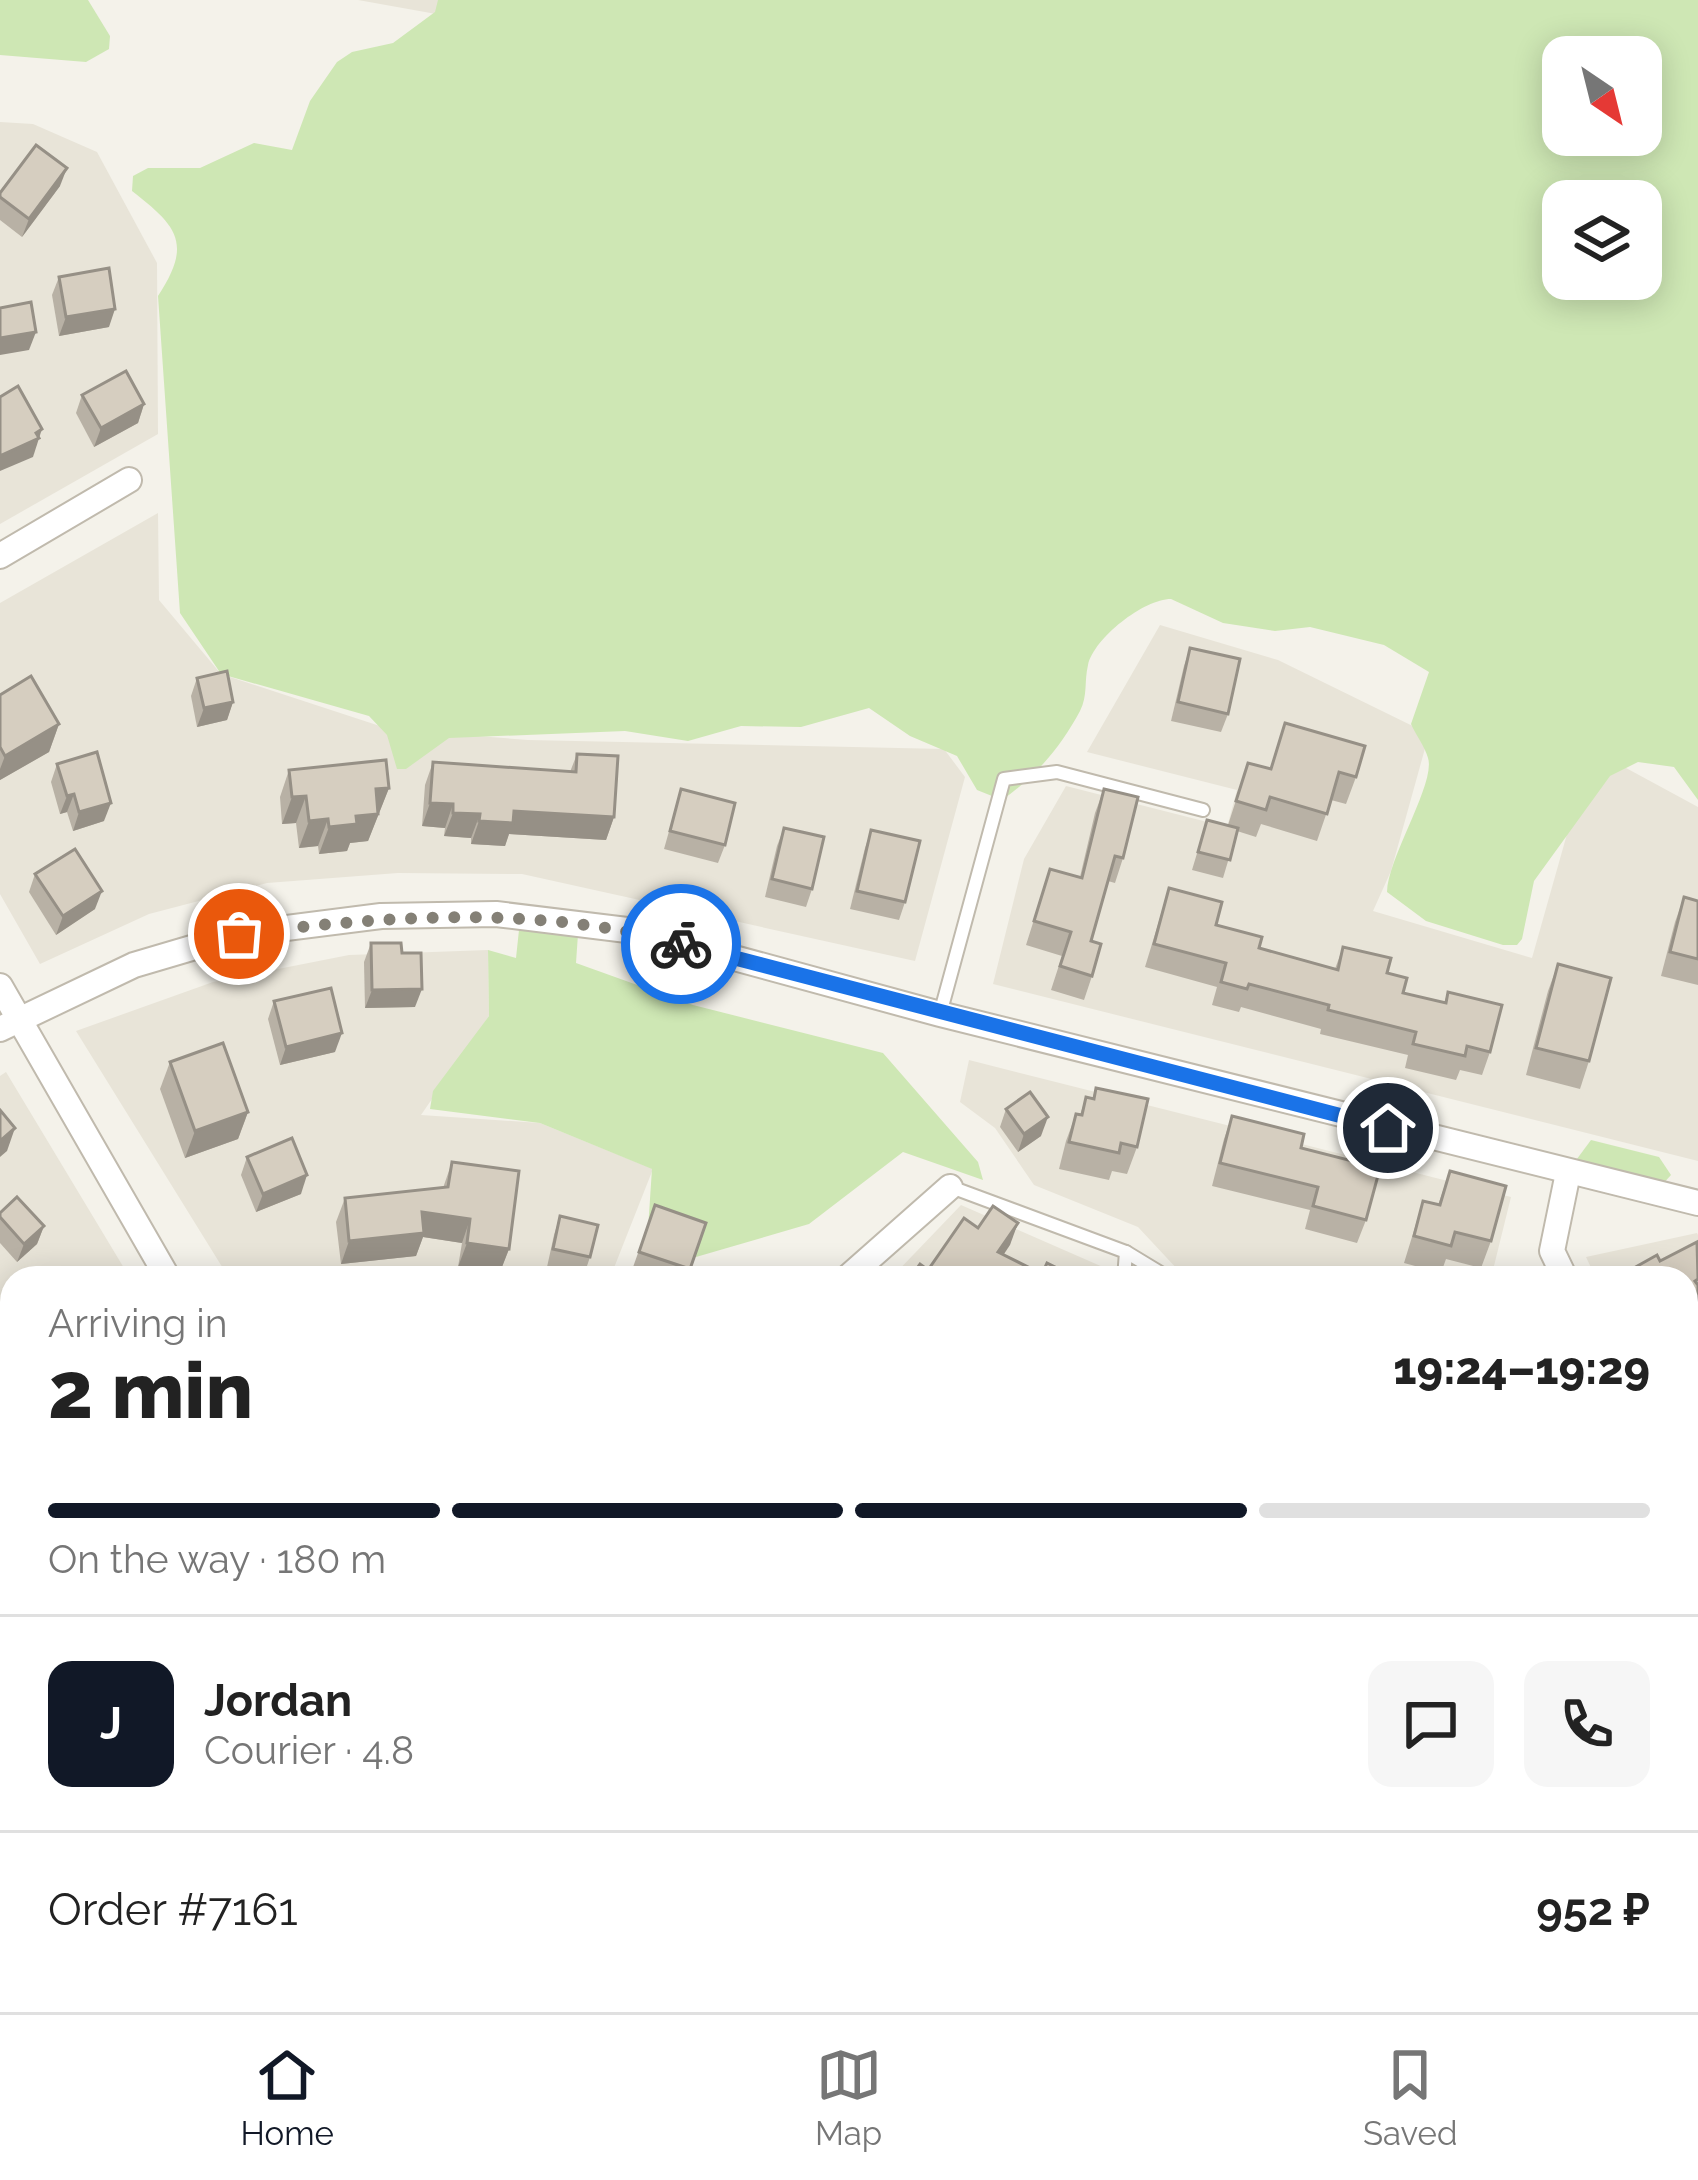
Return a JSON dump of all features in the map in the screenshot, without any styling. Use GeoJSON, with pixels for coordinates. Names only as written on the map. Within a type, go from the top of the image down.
{"type":"FeatureCollection","features":[{"type":"Feature","properties":{"kind":"street"},"geometry":{"type":"LineString","coordinates":[[0,556],[129,480]]}},
{"type":"Feature","properties":{"kind":"street"},"geometry":{"type":"LineString","coordinates":[[9,1023],[134,965],[239,934],[381,916],[496,914],[635,932],[940,1014],[1698,1203]]}},
{"type":"Feature","properties":{"kind":"street"},"geometry":{"type":"LineString","coordinates":[[0,986],[9,1023],[161,1266]]}},
{"type":"Feature","properties":{"kind":"street"},"geometry":{"type":"LineString","coordinates":[[1559,1266],[1552,1251],[1568,1173]]}},
{"type":"Feature","properties":{"kind":"street"},"geometry":{"type":"LineString","coordinates":[[860,1266],[950,1186]]}},
{"type":"Feature","properties":{"kind":"lane"},"geometry":{"type":"LineString","coordinates":[[940,1014],[1004,779],[1057,772],[1203,810]]}},
{"type":"Feature","properties":{"kind":"lane"},"geometry":{"type":"LineString","coordinates":[[950,1186],[1126,1252],[1149,1266]]}},
{"type":"Feature","properties":{"kind":"lane"},"geometry":{"type":"LineString","coordinates":[[1125,1266],[1126,1252]]}},
{"type":"Feature","properties":{"kind":"shaded area"},"geometry":{"type":"Polygon","coordinates":[[[358,0],[552,0],[547,34],[358,0]]]}},
{"type":"Feature","properties":{"kind":"shaded area"},"geometry":{"type":"Polygon","coordinates":[[[0,122],[33,124],[97,152],[157,263],[158,434],[0,524],[0,122]]]}},
{"type":"Feature","properties":{"kind":"shaded area"},"geometry":{"type":"Polygon","coordinates":[[[158,513],[159,600],[221,674],[389,729],[528,740],[944,749],[965,777],[915,961],[522,874],[398,873],[267,883],[149,914],[40,964],[0,894],[0,603],[158,513]]]}},
{"type":"Feature","properties":{"kind":"shaded area"},"geometry":{"type":"Polygon","coordinates":[[[1160,625],[1278,660],[1429,734],[1391,871],[1373,911],[1532,958],[1591,749],[1698,807],[1698,1161],[993,984],[1024,859],[1066,786],[1227,827],[1237,790],[1087,752],[1160,625]]]}},
{"type":"Feature","properties":{"kind":"shaded area"},"geometry":{"type":"Polygon","coordinates":[[[488,950],[489,1016],[421,1115],[540,1123],[653,1169],[615,1266],[222,1266],[76,1031],[213,982],[349,955],[488,950]]]}},
{"type":"Feature","properties":{"kind":"shaded area"},"geometry":{"type":"Polygon","coordinates":[[[969,1060],[1511,1197],[1494,1266],[1174,1266],[1138,1227],[1034,1185],[995,1128],[960,1102],[969,1060]]]}},
{"type":"Feature","properties":{"kind":"shaded area"},"geometry":{"type":"Polygon","coordinates":[[[6,1072],[123,1266],[0,1266],[0,1076],[6,1072]]]}},
{"type":"Feature","properties":{"kind":"shaded area"},"geometry":{"type":"Polygon","coordinates":[[[961,1205],[1101,1266],[903,1266],[961,1205]]]}},
{"type":"Feature","properties":{"kind":"shaded area"},"geometry":{"type":"Polygon","coordinates":[[[1698,1235],[1698,1266],[1590,1266],[1586,1257],[1698,1235]]]}},
{"type":"Feature","properties":{"kind":"green space"},"geometry":{"type":"Polygon","coordinates":[[[0,0],[88,0],[110,36],[109,49],[86,62],[0,55],[0,0]]]}},
{"type":"Feature","properties":{"kind":"green space"},"geometry":{"type":"Polygon","coordinates":[[[438,0],[1698,0],[1698,800],[1674,767],[1638,762],[1610,776],[1534,881],[1522,939],[1517,945],[1503,945],[1426,921],[1387,892],[1429,770],[1427,754],[1411,724],[1429,672],[1384,645],[1310,627],[1275,631],[1223,623],[1171,599],[1134,613],[1092,654],[1082,705],[1064,737],[1036,771],[1002,800],[977,790],[957,756],[910,736],[869,708],[801,727],[741,726],[688,741],[625,731],[449,738],[406,769],[397,769],[387,735],[369,716],[221,674],[180,613],[158,296],[175,262],[175,237],[160,215],[132,191],[133,176],[148,168],[200,168],[254,143],[292,150],[310,101],[337,62],[352,52],[393,43],[435,12],[438,0]]]}},
{"type":"Feature","properties":{"kind":"green space"},"geometry":{"type":"Polygon","coordinates":[[[519,930],[578,934],[576,963],[693,1005],[883,1053],[978,1162],[983,1180],[903,1152],[809,1224],[696,1257],[648,1229],[652,1169],[540,1123],[430,1109],[433,1091],[489,1016],[488,950],[516,958],[519,930]]]}},
{"type":"Feature","properties":{"kind":"green space"},"geometry":{"type":"Polygon","coordinates":[[[1591,1140],[1659,1157],[1671,1175],[1660,1187],[1571,1167],[1591,1140]]]}},
{"type":"Feature","properties":{"kind":"building"},"geometry":{"type":"Polygon","coordinates":[[[36,145],[67,168],[29,219],[0,193],[36,145]]]}},
{"type":"Feature","properties":{"kind":"building"},"geometry":{"type":"Polygon","coordinates":[[[109,268],[115,309],[66,317],[59,277],[109,268]]]}},
{"type":"Feature","properties":{"kind":"building"},"geometry":{"type":"Polygon","coordinates":[[[31,302],[36,332],[0,338],[0,308],[31,302]]]}},
{"type":"Feature","properties":{"kind":"building"},"geometry":{"type":"Polygon","coordinates":[[[126,371],[144,404],[101,428],[82,395],[126,371]]]}},
{"type":"Feature","properties":{"kind":"building"},"geometry":{"type":"Polygon","coordinates":[[[18,386],[42,429],[36,433],[39,438],[0,456],[0,397],[18,386]]]}},
{"type":"Feature","properties":{"kind":"building"},"geometry":{"type":"Polygon","coordinates":[[[1190,648],[1240,659],[1228,714],[1178,702],[1190,648]]]}},
{"type":"Feature","properties":{"kind":"building"},"geometry":{"type":"Polygon","coordinates":[[[227,671],[233,702],[204,708],[197,678],[227,671]]]}},
{"type":"Feature","properties":{"kind":"building"},"geometry":{"type":"Polygon","coordinates":[[[31,676],[59,724],[5,756],[0,747],[0,695],[31,676]]]}},
{"type":"Feature","properties":{"kind":"building"},"geometry":{"type":"Polygon","coordinates":[[[1285,723],[1365,746],[1356,777],[1339,772],[1327,814],[1270,797],[1266,810],[1236,801],[1248,763],[1271,769],[1285,723]]]}},
{"type":"Feature","properties":{"kind":"building"},"geometry":{"type":"Polygon","coordinates":[[[97,752],[111,803],[79,812],[74,794],[67,796],[57,764],[97,752]]]}},
{"type":"Feature","properties":{"kind":"building"},"geometry":{"type":"Polygon","coordinates":[[[577,754],[618,756],[614,817],[514,811],[513,823],[479,821],[480,814],[453,813],[453,804],[430,803],[433,762],[576,772],[577,754]]]}},
{"type":"Feature","properties":{"kind":"building"},"geometry":{"type":"Polygon","coordinates":[[[386,760],[389,788],[376,789],[378,814],[356,816],[357,824],[329,827],[328,819],[309,821],[306,796],[292,797],[289,770],[386,760]]]}},
{"type":"Feature","properties":{"kind":"building"},"geometry":{"type":"Polygon","coordinates":[[[681,789],[735,803],[725,845],[670,831],[681,789]]]}},
{"type":"Feature","properties":{"kind":"building"},"geometry":{"type":"Polygon","coordinates":[[[1104,789],[1138,797],[1123,858],[1115,856],[1091,941],[1101,944],[1092,976],[1060,966],[1071,932],[1034,921],[1050,869],[1082,878],[1104,789]]]}},
{"type":"Feature","properties":{"kind":"building"},"geometry":{"type":"Polygon","coordinates":[[[1207,820],[1238,828],[1230,860],[1198,852],[1207,820]]]}},
{"type":"Feature","properties":{"kind":"building"},"geometry":{"type":"Polygon","coordinates":[[[784,828],[824,837],[812,889],[772,879],[784,828]]]}},
{"type":"Feature","properties":{"kind":"building"},"geometry":{"type":"Polygon","coordinates":[[[871,830],[920,841],[905,902],[857,891],[871,830]]]}},
{"type":"Feature","properties":{"kind":"building"},"geometry":{"type":"Polygon","coordinates":[[[75,849],[102,891],[63,916],[35,874],[75,849]]]}},
{"type":"Feature","properties":{"kind":"building"},"geometry":{"type":"Polygon","coordinates":[[[1169,888],[1222,902],[1216,925],[1262,937],[1259,948],[1338,970],[1343,947],[1391,958],[1387,973],[1407,978],[1403,993],[1446,1003],[1448,992],[1502,1005],[1490,1052],[1467,1046],[1465,1056],[1413,1044],[1416,1032],[1249,984],[1247,989],[1221,982],[1226,963],[1154,944],[1169,888]]]}},
{"type":"Feature","properties":{"kind":"building"},"geometry":{"type":"Polygon","coordinates":[[[1684,897],[1698,901],[1698,959],[1670,952],[1684,897]]]}},
{"type":"Feature","properties":{"kind":"building"},"geometry":{"type":"Polygon","coordinates":[[[371,943],[401,943],[402,953],[421,953],[422,989],[372,990],[371,943]]]}},
{"type":"Feature","properties":{"kind":"building"},"geometry":{"type":"Polygon","coordinates":[[[1558,964],[1611,978],[1589,1061],[1536,1048],[1558,964]]]}},
{"type":"Feature","properties":{"kind":"building"},"geometry":{"type":"Polygon","coordinates":[[[331,988],[342,1033],[286,1047],[274,1001],[331,988]]]}},
{"type":"Feature","properties":{"kind":"building"},"geometry":{"type":"Polygon","coordinates":[[[223,1043],[248,1112],[195,1131],[170,1062],[223,1043]]]}},
{"type":"Feature","properties":{"kind":"building"},"geometry":{"type":"Polygon","coordinates":[[[1096,1088],[1148,1099],[1137,1147],[1121,1143],[1119,1153],[1069,1142],[1076,1114],[1082,1115],[1086,1097],[1094,1099],[1096,1088]]]}},
{"type":"Feature","properties":{"kind":"building"},"geometry":{"type":"Polygon","coordinates":[[[1030,1092],[1048,1117],[1024,1134],[1006,1109],[1030,1092]]]}},
{"type":"Feature","properties":{"kind":"building"},"geometry":{"type":"Polygon","coordinates":[[[0,1110],[15,1128],[0,1141],[0,1110]]]}},
{"type":"Feature","properties":{"kind":"building"},"geometry":{"type":"Polygon","coordinates":[[[1232,1116],[1304,1134],[1301,1148],[1380,1168],[1366,1220],[1313,1206],[1318,1187],[1220,1163],[1232,1116]]]}},
{"type":"Feature","properties":{"kind":"building"},"geometry":{"type":"Polygon","coordinates":[[[292,1138],[307,1175],[263,1194],[247,1157],[292,1138]]]}},
{"type":"Feature","properties":{"kind":"building"},"geometry":{"type":"Polygon","coordinates":[[[452,1162],[519,1171],[509,1249],[467,1243],[470,1219],[422,1212],[424,1233],[349,1241],[345,1198],[448,1187],[452,1162]]]}},
{"type":"Feature","properties":{"kind":"building"},"geometry":{"type":"Polygon","coordinates":[[[1450,1171],[1506,1186],[1491,1241],[1455,1232],[1451,1246],[1414,1236],[1423,1201],[1440,1205],[1450,1171]]]}},
{"type":"Feature","properties":{"kind":"building"},"geometry":{"type":"Polygon","coordinates":[[[17,1197],[44,1226],[24,1244],[0,1217],[17,1197]]]}},
{"type":"Feature","properties":{"kind":"building"},"geometry":{"type":"Polygon","coordinates":[[[655,1205],[706,1223],[691,1266],[639,1252],[655,1205]]]}},
{"type":"Feature","properties":{"kind":"building"},"geometry":{"type":"Polygon","coordinates":[[[993,1206],[1018,1223],[998,1252],[1026,1266],[931,1266],[964,1218],[978,1228],[993,1206]]]}},
{"type":"Feature","properties":{"kind":"building"},"geometry":{"type":"Polygon","coordinates":[[[560,1216],[598,1225],[590,1257],[553,1249],[560,1216]]]}},
{"type":"Feature","properties":{"kind":"building"},"geometry":{"type":"Polygon","coordinates":[[[1697,1242],[1698,1266],[1637,1266],[1657,1255],[1660,1261],[1697,1242]]]}},
{"type":"Feature","properties":{"kind":"way so far"},"geometry":{"type":"LineString","coordinates":[[239,934],[381,916],[496,914],[635,932],[681,944]]}},
{"type":"Feature","properties":{"kind":"route"},"geometry":{"type":"LineString","coordinates":[[681,944],[1388,1128]]}}]}
